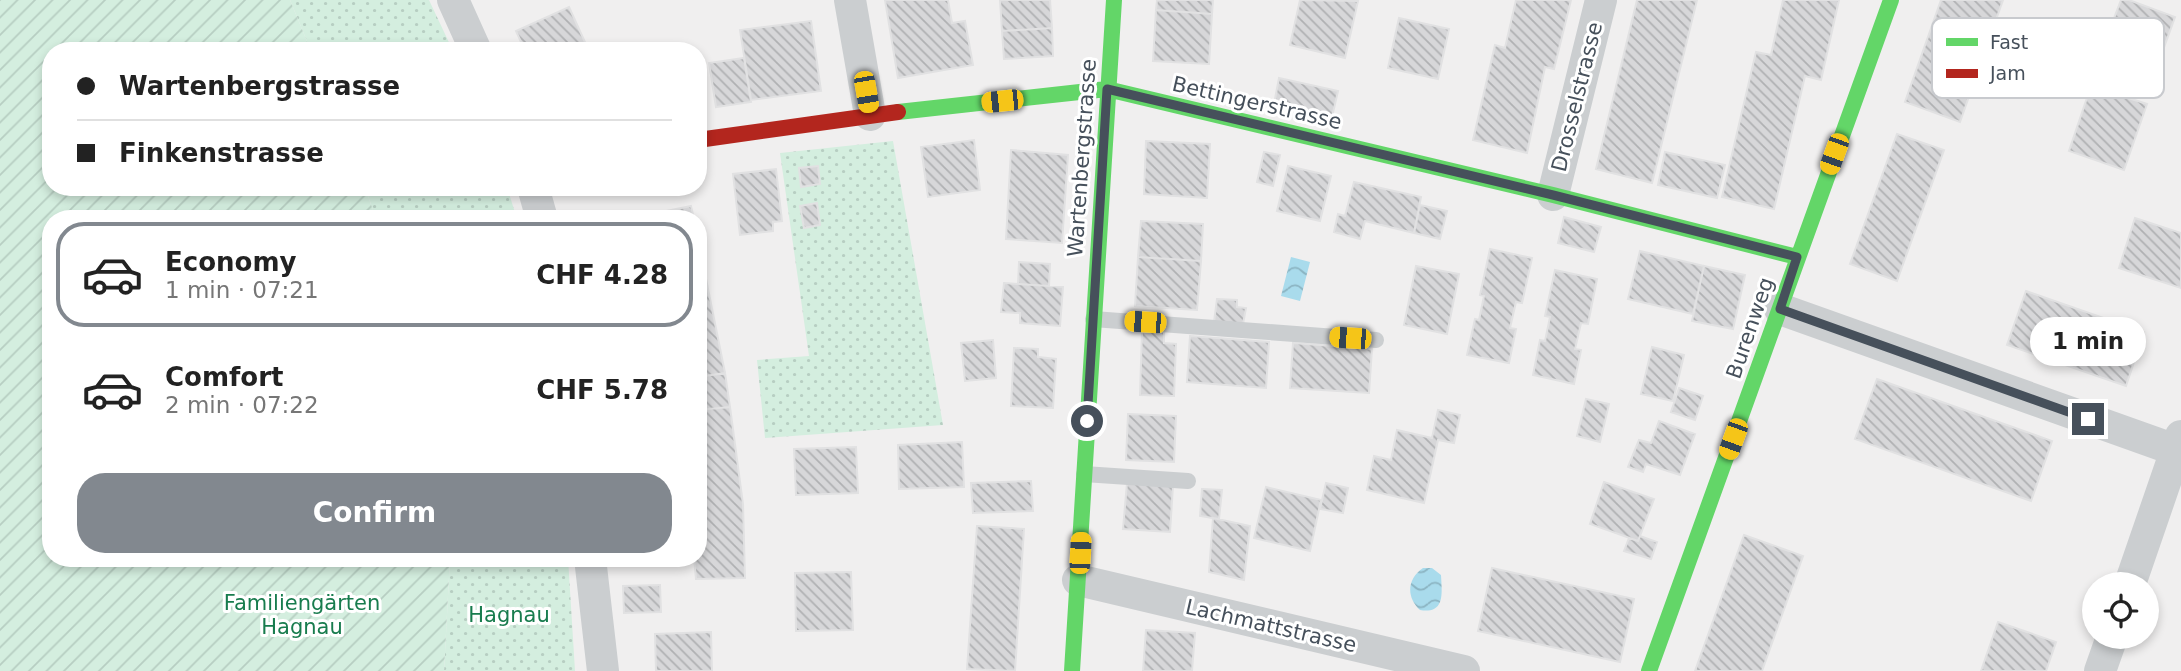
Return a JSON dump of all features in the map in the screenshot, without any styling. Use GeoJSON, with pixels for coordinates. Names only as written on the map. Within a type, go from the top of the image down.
{"type":"FeatureCollection","features":[{"type":"Feature","properties":{"kind":"street"},"geometry":{"type":"LineString","coordinates":[[453,0],[472,42]]}},
{"type":"Feature","properties":{"kind":"street"},"geometry":{"type":"LineString","coordinates":[[850,0],[870,115]]}},
{"type":"Feature","properties":{"kind":"street","name":"Wartenbergstrasse"},"geometry":{"type":"LineString","coordinates":[[1072,671],[1114,0]]}},
{"type":"Feature","properties":{"kind":"street","name":"Drosselstrasse"},"geometry":{"type":"LineString","coordinates":[[1553,195],[1601,0]]}},
{"type":"Feature","properties":{"kind":"street","name":"Burenweg"},"geometry":{"type":"LineString","coordinates":[[1649,671],[1891,0]]}},
{"type":"Feature","properties":{"kind":"street","name":"Bettingerstrasse"},"geometry":{"type":"LineString","coordinates":[[707,140],[870,115],[1107,89],[1553,195],[1797,257]]}},
{"type":"Feature","properties":{"kind":"street"},"geometry":{"type":"LineString","coordinates":[[1780,309],[2179,446],[2134,572]]}},
{"type":"Feature","properties":{"kind":"street"},"geometry":{"type":"LineString","coordinates":[[591,567],[603,671]]}},
{"type":"Feature","properties":{"kind":"street","name":"Lachmattstrasse"},"geometry":{"type":"LineString","coordinates":[[1078,580],[1464,671]]}},
{"type":"Feature","properties":{"kind":"street"},"geometry":{"type":"LineString","coordinates":[[2100,671],[2108,649]]}},
{"type":"Feature","properties":{"kind":"lane"},"geometry":{"type":"LineString","coordinates":[[1093,318],[1376,340]]}},
{"type":"Feature","properties":{"kind":"lane"},"geometry":{"type":"LineString","coordinates":[[1084,474],[1188,481]]}},
{"type":"Feature","properties":{"kind":"green space","name":"Familiengärten Hagnau"},"geometry":{"type":"Polygon","coordinates":[[[0,0],[290,0],[307,42],[42,42],[42,196],[368,196],[373,210],[42,210],[42,567],[450,567],[444,671],[0,671],[0,0]]]}},
{"type":"Feature","properties":{"kind":"green space"},"geometry":{"type":"Polygon","coordinates":[[[290,0],[429,0],[449,42],[307,42],[290,0]]]}},
{"type":"Feature","properties":{"kind":"green space"},"geometry":{"type":"Polygon","coordinates":[[[893,141],[943,425],[765,438],[757,360],[809,356],[780,153],[893,141]]]}},
{"type":"Feature","properties":{"kind":"green space"},"geometry":{"type":"Polygon","coordinates":[[[368,196],[510,196],[514,210],[373,210],[368,196]]]}},
{"type":"Feature","properties":{"kind":"green space","name":"Hagnau"},"geometry":{"type":"Polygon","coordinates":[[[450,567],[569,567],[575,671],[444,671],[450,567]]]}},
{"type":"Feature","properties":{"kind":"water"},"geometry":{"type":"Polygon","coordinates":[[[1291,257],[1310,262],[1300,301],[1281,296],[1291,257]]]}},
{"type":"Feature","properties":{"kind":"water"},"geometry":{"type":"Polygon","coordinates":[[[1423,568],[1432,568],[1441,575],[1440,601],[1434,609],[1420,610],[1412,600],[1411,583],[1423,568]]]}},
{"type":"Feature","properties":{"kind":"building"},"geometry":{"type":"Polygon","coordinates":[[[885,0],[948,0],[952,23],[965,21],[973,65],[898,78],[885,0]]]}},
{"type":"Feature","properties":{"kind":"building"},"geometry":{"type":"Polygon","coordinates":[[[1000,0],[1050,0],[1052,28],[1002,31],[1000,0]]]}},
{"type":"Feature","properties":{"kind":"building"},"geometry":{"type":"Polygon","coordinates":[[[1157,0],[1213,0],[1212,14],[1156,10],[1157,0]]]}},
{"type":"Feature","properties":{"kind":"building"},"geometry":{"type":"Polygon","coordinates":[[[1300,0],[1358,1],[1345,58],[1290,45],[1300,0]]]}},
{"type":"Feature","properties":{"kind":"building"},"geometry":{"type":"Polygon","coordinates":[[[1516,0],[1571,0],[1554,69],[1545,67],[1527,153],[1473,140],[1495,45],[1505,48],[1516,0]]]}},
{"type":"Feature","properties":{"kind":"building"},"geometry":{"type":"Polygon","coordinates":[[[1637,0],[1697,0],[1652,183],[1596,169],[1637,0]]]}},
{"type":"Feature","properties":{"kind":"building"},"geometry":{"type":"Polygon","coordinates":[[[1783,0],[1839,0],[1821,80],[1805,76],[1774,209],[1722,197],[1756,52],[1771,55],[1783,0]]]}},
{"type":"Feature","properties":{"kind":"building"},"geometry":{"type":"Polygon","coordinates":[[[1941,0],[2003,0],[1997,18],[1935,18],[1941,0]]]}},
{"type":"Feature","properties":{"kind":"building"},"geometry":{"type":"Polygon","coordinates":[[[2121,0],[2129,0],[2175,17],[2164,47],[2164,18],[2114,18],[2121,0]]]}},
{"type":"Feature","properties":{"kind":"building"},"geometry":{"type":"Polygon","coordinates":[[[569,7],[585,42],[521,42],[516,31],[569,7]]]}},
{"type":"Feature","properties":{"kind":"building"},"geometry":{"type":"Polygon","coordinates":[[[1156,10],[1212,14],[1209,64],[1153,61],[1156,10]]]}},
{"type":"Feature","properties":{"kind":"building"},"geometry":{"type":"Polygon","coordinates":[[[1399,18],[1449,29],[1438,79],[1388,68],[1399,18]]]}},
{"type":"Feature","properties":{"kind":"building"},"geometry":{"type":"Polygon","coordinates":[[[811,21],[821,91],[751,100],[740,30],[811,21]]]}},
{"type":"Feature","properties":{"kind":"building"},"geometry":{"type":"Polygon","coordinates":[[[1932,26],[1932,98],[1968,98],[1960,122],[1905,102],[1932,26]]]}},
{"type":"Feature","properties":{"kind":"building"},"geometry":{"type":"Polygon","coordinates":[[[1052,28],[1053,56],[1004,59],[1002,31],[1052,28]]]}},
{"type":"Feature","properties":{"kind":"building"},"geometry":{"type":"Polygon","coordinates":[[[744,58],[751,102],[716,107],[709,63],[744,58]]]}},
{"type":"Feature","properties":{"kind":"building"},"geometry":{"type":"Polygon","coordinates":[[[1279,78],[1338,91],[1332,117],[1274,104],[1279,78]]]}},
{"type":"Feature","properties":{"kind":"building"},"geometry":{"type":"Polygon","coordinates":[[[2087,98],[2128,98],[2147,104],[2124,170],[2069,151],[2087,98]]]}},
{"type":"Feature","properties":{"kind":"building"},"geometry":{"type":"Polygon","coordinates":[[[1897,134],[1944,150],[1897,281],[1850,264],[1897,134]]]}},
{"type":"Feature","properties":{"kind":"building"},"geometry":{"type":"Polygon","coordinates":[[[974,140],[980,190],[928,197],[921,147],[974,140]]]}},
{"type":"Feature","properties":{"kind":"building"},"geometry":{"type":"Polygon","coordinates":[[[1146,141],[1210,144],[1207,198],[1144,194],[1146,141]]]}},
{"type":"Feature","properties":{"kind":"building"},"geometry":{"type":"Polygon","coordinates":[[[1011,150],[1068,155],[1062,243],[1006,239],[1011,150]]]}},
{"type":"Feature","properties":{"kind":"building"},"geometry":{"type":"Polygon","coordinates":[[[1264,152],[1280,155],[1273,186],[1257,182],[1264,152]]]}},
{"type":"Feature","properties":{"kind":"building"},"geometry":{"type":"Polygon","coordinates":[[[1665,152],[1725,165],[1717,198],[1658,185],[1665,152]]]}},
{"type":"Feature","properties":{"kind":"building"},"geometry":{"type":"Polygon","coordinates":[[[818,166],[820,184],[801,187],[799,168],[818,166]]]}},
{"type":"Feature","properties":{"kind":"building"},"geometry":{"type":"Polygon","coordinates":[[[1288,166],[1331,176],[1320,221],[1277,211],[1288,166]]]}},
{"type":"Feature","properties":{"kind":"building"},"geometry":{"type":"Polygon","coordinates":[[[776,169],[782,221],[773,222],[773,231],[740,235],[733,174],[776,169]]]}},
{"type":"Feature","properties":{"kind":"building"},"geometry":{"type":"Polygon","coordinates":[[[1354,182],[1421,197],[1414,233],[1365,221],[1360,239],[1334,232],[1338,214],[1345,216],[1354,182]]]}},
{"type":"Feature","properties":{"kind":"building"},"geometry":{"type":"Polygon","coordinates":[[[817,203],[820,225],[804,228],[800,206],[817,203]]]}},
{"type":"Feature","properties":{"kind":"building"},"geometry":{"type":"Polygon","coordinates":[[[1420,205],[1447,211],[1440,239],[1414,233],[1420,205]]]}},
{"type":"Feature","properties":{"kind":"building"},"geometry":{"type":"Polygon","coordinates":[[[691,206],[692,210],[671,210],[691,206]]]}},
{"type":"Feature","properties":{"kind":"building"},"geometry":{"type":"Polygon","coordinates":[[[1564,217],[1601,227],[1594,252],[1558,243],[1564,217]]]}},
{"type":"Feature","properties":{"kind":"building"},"geometry":{"type":"Polygon","coordinates":[[[2135,218],[2181,233],[2181,288],[2119,268],[2135,218]]]}},
{"type":"Feature","properties":{"kind":"building"},"geometry":{"type":"Polygon","coordinates":[[[1141,221],[1203,224],[1201,261],[1138,257],[1141,221]]]}},
{"type":"Feature","properties":{"kind":"building"},"geometry":{"type":"Polygon","coordinates":[[[1490,249],[1532,258],[1522,303],[1516,302],[1510,328],[1516,329],[1509,363],[1467,355],[1475,319],[1479,320],[1484,296],[1480,295],[1490,249]]]}},
{"type":"Feature","properties":{"kind":"building"},"geometry":{"type":"Polygon","coordinates":[[[1640,251],[1704,266],[1693,314],[1628,299],[1640,251]]]}},
{"type":"Feature","properties":{"kind":"building"},"geometry":{"type":"Polygon","coordinates":[[[1138,257],[1201,261],[1197,310],[1135,306],[1138,257]]]}},
{"type":"Feature","properties":{"kind":"building"},"geometry":{"type":"Polygon","coordinates":[[[1019,262],[1050,264],[1049,286],[1018,284],[1019,262]]]}},
{"type":"Feature","properties":{"kind":"building"},"geometry":{"type":"Polygon","coordinates":[[[1416,266],[1459,274],[1447,334],[1404,325],[1416,266]]]}},
{"type":"Feature","properties":{"kind":"building"},"geometry":{"type":"Polygon","coordinates":[[[1704,266],[1745,275],[1733,329],[1692,321],[1704,266]]]}},
{"type":"Feature","properties":{"kind":"building"},"geometry":{"type":"Polygon","coordinates":[[[1555,270],[1597,279],[1588,324],[1581,323],[1575,349],[1581,350],[1574,384],[1533,375],[1540,340],[1545,341],[1550,317],[1545,316],[1555,270]]]}},
{"type":"Feature","properties":{"kind":"building"},"geometry":{"type":"Polygon","coordinates":[[[1004,283],[1063,287],[1060,326],[1020,323],[1020,313],[1001,312],[1004,283]]]}},
{"type":"Feature","properties":{"kind":"building"},"geometry":{"type":"Polygon","coordinates":[[[707,284],[725,373],[707,376],[707,284]]]}},
{"type":"Feature","properties":{"kind":"building"},"geometry":{"type":"Polygon","coordinates":[[[2026,291],[2144,332],[2126,386],[2007,345],[2026,291]]]}},
{"type":"Feature","properties":{"kind":"building"},"geometry":{"type":"Polygon","coordinates":[[[1217,299],[1237,300],[1237,307],[1246,308],[1243,324],[1214,322],[1217,299]]]}},
{"type":"Feature","properties":{"kind":"building"},"geometry":{"type":"Polygon","coordinates":[[[1142,331],[1164,332],[1164,343],[1176,344],[1174,396],[1140,395],[1142,331]]]}},
{"type":"Feature","properties":{"kind":"building"},"geometry":{"type":"Polygon","coordinates":[[[1190,336],[1269,342],[1266,388],[1187,382],[1190,336]]]}},
{"type":"Feature","properties":{"kind":"building"},"geometry":{"type":"Polygon","coordinates":[[[993,340],[996,378],[965,381],[961,343],[993,340]]]}},
{"type":"Feature","properties":{"kind":"building"},"geometry":{"type":"Polygon","coordinates":[[[1293,343],[1372,349],[1369,393],[1290,388],[1293,343]]]}},
{"type":"Feature","properties":{"kind":"building"},"geometry":{"type":"Polygon","coordinates":[[[1652,347],[1684,355],[1673,401],[1641,394],[1652,347]]]}},
{"type":"Feature","properties":{"kind":"building"},"geometry":{"type":"Polygon","coordinates":[[[1014,348],[1038,349],[1038,357],[1056,359],[1053,408],[1011,406],[1014,348]]]}},
{"type":"Feature","properties":{"kind":"building"},"geometry":{"type":"Polygon","coordinates":[[[725,373],[730,407],[707,409],[707,376],[725,373]]]}},
{"type":"Feature","properties":{"kind":"building"},"geometry":{"type":"Polygon","coordinates":[[[1877,379],[2052,441],[2031,501],[1855,439],[1877,379]]]}},
{"type":"Feature","properties":{"kind":"building"},"geometry":{"type":"Polygon","coordinates":[[[1679,388],[1703,396],[1695,420],[1671,412],[1679,388]]]}},
{"type":"Feature","properties":{"kind":"building"},"geometry":{"type":"Polygon","coordinates":[[[1586,399],[1609,404],[1600,442],[1577,436],[1586,399]]]}},
{"type":"Feature","properties":{"kind":"building"},"geometry":{"type":"Polygon","coordinates":[[[730,407],[743,504],[745,578],[696,579],[695,567],[707,567],[707,409],[730,407]]]}},
{"type":"Feature","properties":{"kind":"building"},"geometry":{"type":"Polygon","coordinates":[[[1438,410],[1460,415],[1454,443],[1438,440],[1424,503],[1367,490],[1374,456],[1391,460],[1397,430],[1432,438],[1438,410]]]}},
{"type":"Feature","properties":{"kind":"building"},"geometry":{"type":"Polygon","coordinates":[[[1128,414],[1176,416],[1174,462],[1126,460],[1128,414]]]}},
{"type":"Feature","properties":{"kind":"building"},"geometry":{"type":"Polygon","coordinates":[[[1659,421],[1695,434],[1680,475],[1646,464],[1643,472],[1628,467],[1639,440],[1651,443],[1659,421]]]}},
{"type":"Feature","properties":{"kind":"building"},"geometry":{"type":"Polygon","coordinates":[[[962,442],[964,487],[899,489],[898,445],[962,442]]]}},
{"type":"Feature","properties":{"kind":"building"},"geometry":{"type":"Polygon","coordinates":[[[856,447],[858,493],[796,495],[794,449],[856,447]]]}},
{"type":"Feature","properties":{"kind":"building"},"geometry":{"type":"Polygon","coordinates":[[[1031,481],[1033,511],[973,513],[971,483],[1031,481]]]}},
{"type":"Feature","properties":{"kind":"building"},"geometry":{"type":"Polygon","coordinates":[[[1604,482],[1654,499],[1638,541],[1590,524],[1604,482]]]}},
{"type":"Feature","properties":{"kind":"building"},"geometry":{"type":"Polygon","coordinates":[[[1127,483],[1173,486],[1170,532],[1123,529],[1127,483]]]}},
{"type":"Feature","properties":{"kind":"building"},"geometry":{"type":"Polygon","coordinates":[[[1326,483],[1348,488],[1343,513],[1320,509],[1326,483]]]}},
{"type":"Feature","properties":{"kind":"building"},"geometry":{"type":"Polygon","coordinates":[[[1266,487],[1321,500],[1310,551],[1254,538],[1266,487]]]}},
{"type":"Feature","properties":{"kind":"building"},"geometry":{"type":"Polygon","coordinates":[[[1202,489],[1222,490],[1219,519],[1200,516],[1202,489]]]}},
{"type":"Feature","properties":{"kind":"building"},"geometry":{"type":"Polygon","coordinates":[[[1213,518],[1250,526],[1244,580],[1209,572],[1213,518]]]}},
{"type":"Feature","properties":{"kind":"building"},"geometry":{"type":"Polygon","coordinates":[[[977,526],[1024,529],[1015,671],[967,669],[977,526]]]}},
{"type":"Feature","properties":{"kind":"building"},"geometry":{"type":"Polygon","coordinates":[[[1744,535],[1803,556],[1762,671],[1695,671],[1744,535]]]}},
{"type":"Feature","properties":{"kind":"building"},"geometry":{"type":"Polygon","coordinates":[[[1640,536],[1657,542],[1651,559],[1624,551],[1629,538],[1638,541],[1640,536]]]}},
{"type":"Feature","properties":{"kind":"building"},"geometry":{"type":"Polygon","coordinates":[[[1492,568],[1634,599],[1620,662],[1478,631],[1492,568]]]}},
{"type":"Feature","properties":{"kind":"building"},"geometry":{"type":"Polygon","coordinates":[[[851,572],[853,630],[796,631],[795,573],[851,572]]]}},
{"type":"Feature","properties":{"kind":"building"},"geometry":{"type":"Polygon","coordinates":[[[660,585],[661,612],[624,613],[623,586],[660,585]]]}},
{"type":"Feature","properties":{"kind":"building"},"geometry":{"type":"Polygon","coordinates":[[[1998,622],[2056,642],[2046,671],[1981,671],[1998,622]]]}},
{"type":"Feature","properties":{"kind":"building"},"geometry":{"type":"Polygon","coordinates":[[[1146,630],[1195,633],[1192,671],[1143,671],[1146,630]]]}},
{"type":"Feature","properties":{"kind":"building"},"geometry":{"type":"Polygon","coordinates":[[[711,632],[712,671],[656,671],[655,634],[711,632]]]}},
{"type":"Feature","properties":{"kind":"traffic: fast"},"geometry":{"type":"LineString","coordinates":[[1072,671],[1114,0]]}},
{"type":"Feature","properties":{"kind":"traffic: fast"},"geometry":{"type":"LineString","coordinates":[[1649,671],[1891,0]]}},
{"type":"Feature","properties":{"kind":"traffic: fast"},"geometry":{"type":"LineString","coordinates":[[898,112],[1107,89],[1553,195],[1797,257]]}},
{"type":"Feature","properties":{"kind":"traffic: jam"},"geometry":{"type":"LineString","coordinates":[[707,139],[898,112]]}},
{"type":"Feature","properties":{"kind":"route"},"geometry":{"type":"LineString","coordinates":[[1087,421],[1107,89],[1553,195],[1797,257],[1780,309],[2088,419]]}}]}
